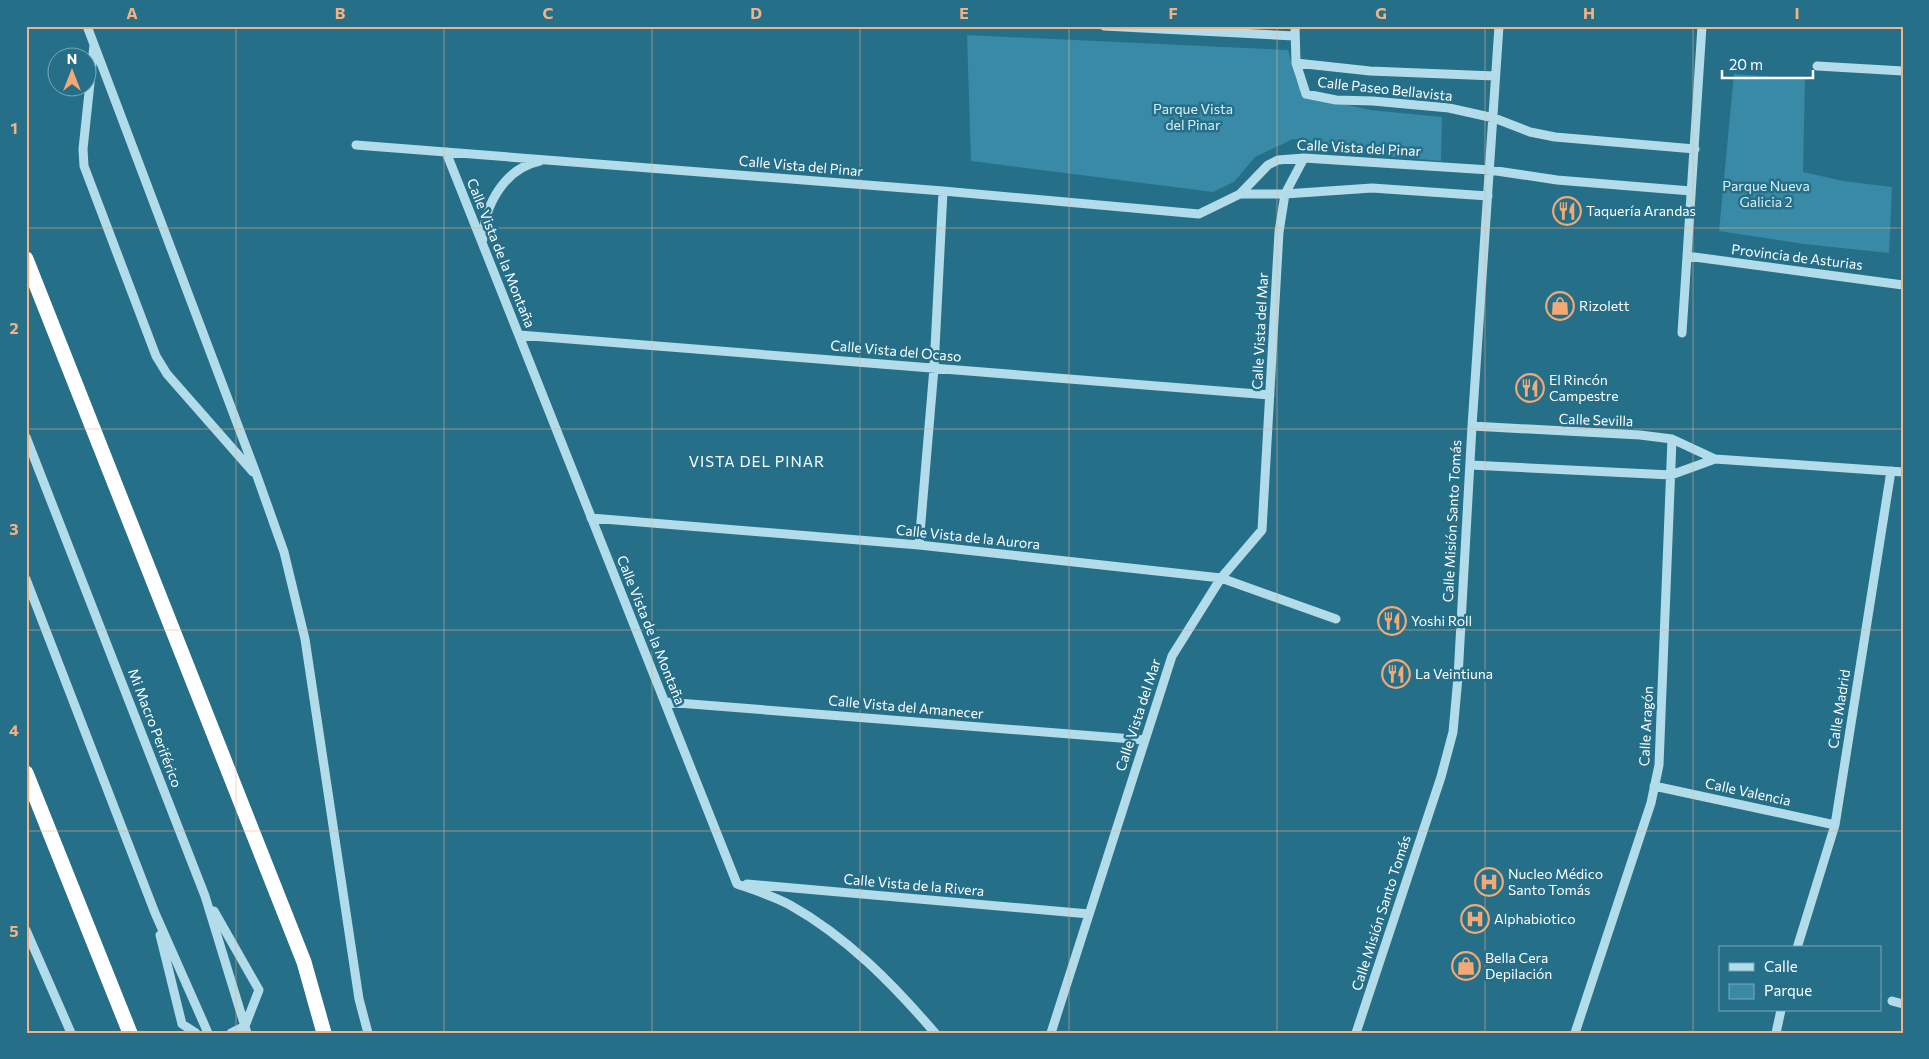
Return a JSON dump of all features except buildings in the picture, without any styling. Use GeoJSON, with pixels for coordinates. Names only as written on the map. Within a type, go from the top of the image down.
{"type":"FeatureCollection","features":[{"type":"Feature","properties":{"kind":"highway"},"geometry":{"type":"LineString","coordinates":[[26,260],[304,962],[324,1033]]}},
{"type":"Feature","properties":{"kind":"highway"},"geometry":{"type":"LineString","coordinates":[[26,773],[130,1033]]}},
{"type":"Feature","properties":{"kind":"street"},"geometry":{"type":"LineString","coordinates":[[87,26],[284,552],[305,639],[358,999],[368,1033]]}},
{"type":"Feature","properties":{"kind":"street"},"geometry":{"type":"LineString","coordinates":[[1104,26],[1294,36],[1295,26]]}},
{"type":"Feature","properties":{"kind":"street","name":"Calle Misión Santo Tomás"},"geometry":{"type":"LineString","coordinates":[[1356,1033],[1441,778],[1453,732],[1499,26]]}},
{"type":"Feature","properties":{"kind":"street"},"geometry":{"type":"LineString","coordinates":[[1682,333],[1702,26]]}},
{"type":"Feature","properties":{"kind":"street","name":"Calle Paseo Bellavista"},"geometry":{"type":"LineString","coordinates":[[1294,36],[1296,63],[1306,94],[1336,100],[1373,101],[1449,108],[1494,118]]}},
{"type":"Feature","properties":{"kind":"street"},"geometry":{"type":"LineString","coordinates":[[94,43],[83,149],[84,166],[156,356],[167,374],[257,476]]}},
{"type":"Feature","properties":{"kind":"street","name":"Calle Paseo Bellavista"},"geometry":{"type":"LineString","coordinates":[[1296,63],[1370,71],[1496,76]]}},
{"type":"Feature","properties":{"kind":"street"},"geometry":{"type":"LineString","coordinates":[[1817,66],[1903,71]]}},
{"type":"Feature","properties":{"kind":"street"},"geometry":{"type":"LineString","coordinates":[[1494,118],[1530,132],[1555,136],[1695,149]]}},
{"type":"Feature","properties":{"kind":"street","name":"Calle Vista del Pinar"},"geometry":{"type":"LineString","coordinates":[[356,145],[943,191],[1199,214],[1240,194],[1268,165],[1278,160],[1304,158],[1490,170]]}},
{"type":"Feature","properties":{"kind":"street","name":"Calle Vista de la Montaña"},"geometry":{"type":"LineString","coordinates":[[446,152],[736,884]]}},
{"type":"Feature","properties":{"kind":"street","name":"Calle Vista del Mar"},"geometry":{"type":"LineString","coordinates":[[1051,1033],[1172,656],[1221,578],[1262,530],[1279,232],[1285,194],[1304,158]]}},
{"type":"Feature","properties":{"kind":"street"},"geometry":{"type":"LineString","coordinates":[[482,243],[485,216],[500,188],[514,174],[530,163],[548,160]]}},
{"type":"Feature","properties":{"kind":"street"},"geometry":{"type":"LineString","coordinates":[[1490,170],[1557,180],[1691,191]]}},
{"type":"Feature","properties":{"kind":"street","name":"Calle Vista del Pinar"},"geometry":{"type":"LineString","coordinates":[[1240,194],[1285,194],[1372,188],[1488,196]]}},
{"type":"Feature","properties":{"kind":"street"},"geometry":{"type":"LineString","coordinates":[[919,545],[934,368],[943,191]]}},
{"type":"Feature","properties":{"kind":"street","name":"Provincia de Asturias"},"geometry":{"type":"LineString","coordinates":[[1687,256],[1903,285]]}},
{"type":"Feature","properties":{"kind":"street","name":"Calle Vista del Ocaso"},"geometry":{"type":"LineString","coordinates":[[519,335],[1270,395]]}},
{"type":"Feature","properties":{"kind":"street","name":"Calle Sevilla"},"geometry":{"type":"LineString","coordinates":[[1472,426],[1640,435],[1672,439],[1716,459],[1903,472]]}},
{"type":"Feature","properties":{"kind":"street","name":"Mi Macro Periférico"},"geometry":{"type":"LineString","coordinates":[[26,437],[205,896],[246,1030]]}},
{"type":"Feature","properties":{"kind":"street","name":"Calle Aragón"},"geometry":{"type":"LineString","coordinates":[[1575,1033],[1651,803],[1659,765],[1672,439]]}},
{"type":"Feature","properties":{"kind":"street","name":"Calle Sevilla"},"geometry":{"type":"LineString","coordinates":[[1470,465],[1670,475],[1716,459]]}},
{"type":"Feature","properties":{"kind":"street","name":"Calle Madrid"},"geometry":{"type":"LineString","coordinates":[[1798,946],[1835,825],[1890,471]]}},
{"type":"Feature","properties":{"kind":"street","name":"Calle Vista de la Aurora"},"geometry":{"type":"LineString","coordinates":[[591,518],[919,545],[1221,578],[1336,619]]}},
{"type":"Feature","properties":{"kind":"street"},"geometry":{"type":"LineString","coordinates":[[26,578],[155,913],[208,1033]]}},
{"type":"Feature","properties":{"kind":"street","name":"Calle Vista del Amanecer"},"geometry":{"type":"LineString","coordinates":[[665,702],[1145,740]]}},
{"type":"Feature","properties":{"kind":"street","name":"Calle Valencia"},"geometry":{"type":"LineString","coordinates":[[1654,786],[1835,825]]}},
{"type":"Feature","properties":{"kind":"street"},"geometry":{"type":"LineString","coordinates":[[736,884],[788,904],[820,924],[862,956],[902,994],[936,1033]]}},
{"type":"Feature","properties":{"kind":"street","name":"Calle Vista de la Rivera"},"geometry":{"type":"LineString","coordinates":[[736,884],[1089,914]]}},
{"type":"Feature","properties":{"kind":"street"},"geometry":{"type":"LineString","coordinates":[[205,896],[259,990],[246,1030],[231,1033]]}},
{"type":"Feature","properties":{"kind":"street"},"geometry":{"type":"LineString","coordinates":[[155,913],[182,1024],[196,1033]]}},
{"type":"Feature","properties":{"kind":"street"},"geometry":{"type":"LineString","coordinates":[[26,930],[71,1033]]}},
{"type":"Feature","properties":{"kind":"street"},"geometry":{"type":"LineString","coordinates":[[1892,1001],[1903,1004]]}},
{"type":"Feature","properties":{"kind":"street"},"geometry":{"type":"LineString","coordinates":[[1776,1033],[1781,1012]]}},
{"type":"Feature","properties":{"kind":"green space","name":"Parque Vista del Pinar"},"geometry":{"type":"Polygon","coordinates":[[[967,35],[1288,50],[1296,79],[1305,95],[1370,110],[1442,117],[1441,161],[1373,155],[1320,142],[1293,139],[1255,157],[1234,182],[1213,192],[971,161],[967,35]]]}},
{"type":"Feature","properties":{"kind":"green space","name":"Parque Nueva Galicia 2"},"geometry":{"type":"Polygon","coordinates":[[[1734,74],[1805,79],[1803,172],[1843,181],[1892,187],[1889,253],[1804,244],[1719,231],[1734,74]]]}},
{"type":"Feature","properties":{"kind":"place","name":"Taquería Arandas"},"geometry":{"type":"Point","coordinates":[1567,211]}},
{"type":"Feature","properties":{"kind":"place","name":"Rizolett"},"geometry":{"type":"Point","coordinates":[1560,306]}},
{"type":"Feature","properties":{"kind":"place","name":"El Rincón Campestre"},"geometry":{"type":"Point","coordinates":[1530,388]}},
{"type":"Feature","properties":{"kind":"place","name":"Yoshi Roll"},"geometry":{"type":"Point","coordinates":[1392,621]}},
{"type":"Feature","properties":{"kind":"place","name":"La Veintiuna"},"geometry":{"type":"Point","coordinates":[1396,674]}},
{"type":"Feature","properties":{"kind":"place","name":"Nucleo Médico Santo Tomás"},"geometry":{"type":"Point","coordinates":[1489,882]}},
{"type":"Feature","properties":{"kind":"place","name":"Alphabiotico"},"geometry":{"type":"Point","coordinates":[1475,919]}},
{"type":"Feature","properties":{"kind":"place","name":"Bella Cera Depilación"},"geometry":{"type":"Point","coordinates":[1466,966]}},
{"type":"Feature","properties":{"kind":"district","name":"VISTA DEL PINAR"},"geometry":{"type":"Point","coordinates":[757,462]}}]}
